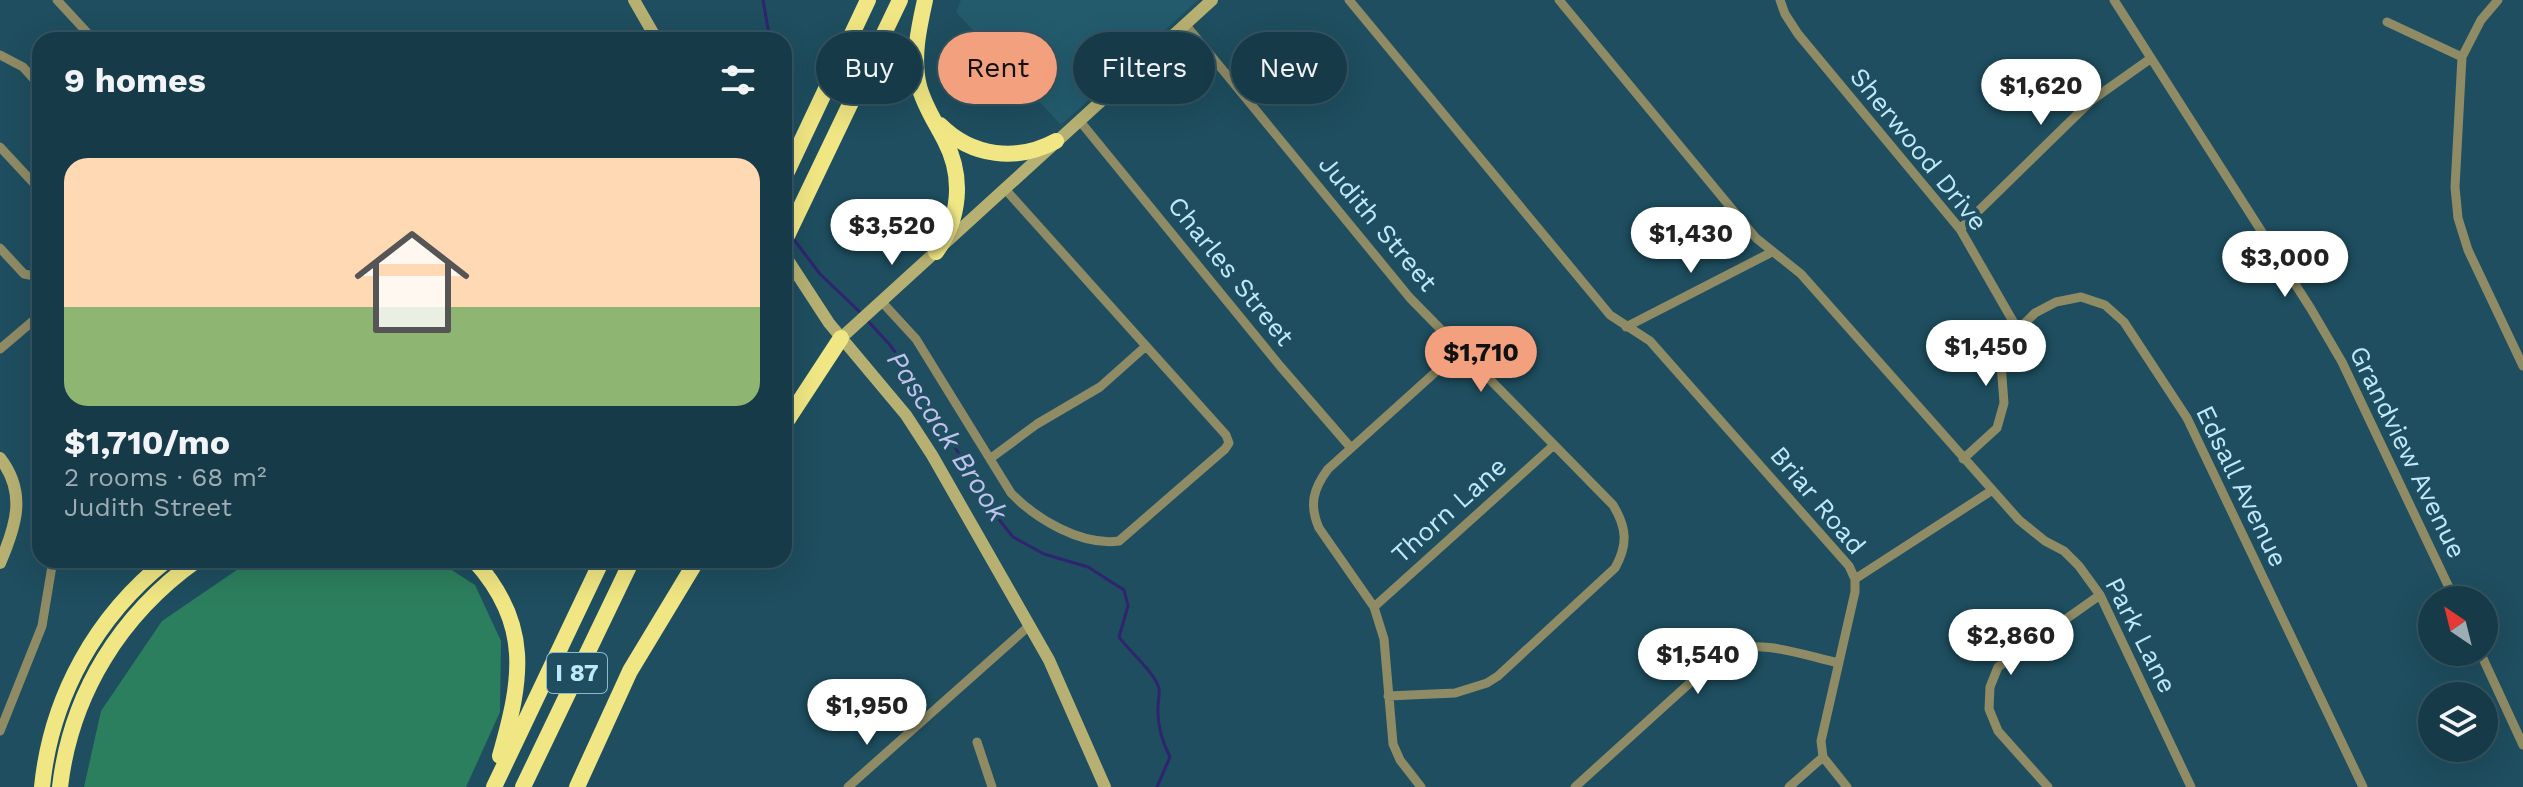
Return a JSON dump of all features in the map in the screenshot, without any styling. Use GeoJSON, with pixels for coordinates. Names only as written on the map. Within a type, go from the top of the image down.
{"type":"FeatureCollection","features":[{"type":"Feature","properties":{"kind":"highway"},"geometry":{"type":"LineString","coordinates":[[792,161],[868,0]]}},
{"type":"Feature","properties":{"kind":"highway"},"geometry":{"type":"LineString","coordinates":[[792,225],[900,0]]}},
{"type":"Feature","properties":{"kind":"highway"},"geometry":{"type":"LineString","coordinates":[[925,0],[916,62],[918,81],[925,103],[951,153],[957,175],[953,220],[936,252]]}},
{"type":"Feature","properties":{"kind":"highway"},"geometry":{"type":"LineString","coordinates":[[925,103],[948,133],[981,150],[1018,154],[1056,141]]}},
{"type":"Feature","properties":{"kind":"highway"},"geometry":{"type":"LineString","coordinates":[[792,413],[841,338]]}},
{"type":"Feature","properties":{"kind":"highway"},"geometry":{"type":"LineString","coordinates":[[42,787],[55,722],[76,669],[116,609],[159,568]]}},
{"type":"Feature","properties":{"kind":"highway"},"geometry":{"type":"LineString","coordinates":[[60,787],[73,726],[101,662],[142,607],[186,568]]}},
{"type":"Feature","properties":{"kind":"highway"},"geometry":{"type":"LineString","coordinates":[[480,568],[506,610],[518,657],[515,703],[493,787]]}},
{"type":"Feature","properties":{"kind":"highway","name":"I 87"},"geometry":{"type":"LineString","coordinates":[[493,787],[598,568]]}},
{"type":"Feature","properties":{"kind":"highway","name":"I 87"},"geometry":{"type":"LineString","coordinates":[[523,787],[628,568]]}},
{"type":"Feature","properties":{"kind":"highway"},"geometry":{"type":"LineString","coordinates":[[577,787],[630,671],[692,568]]}},
{"type":"Feature","properties":{"kind":"highway"},"geometry":{"type":"LineString","coordinates":[[533,787],[560,710]]}},
{"type":"Feature","properties":{"kind":"street"},"geometry":{"type":"LineString","coordinates":[[57,0],[87,32]]}},
{"type":"Feature","properties":{"kind":"street"},"geometry":{"type":"LineString","coordinates":[[634,0],[652,32]]}},
{"type":"Feature","properties":{"kind":"street"},"geometry":{"type":"LineString","coordinates":[[841,338],[1212,0]]}},
{"type":"Feature","properties":{"kind":"street","name":"Briar Road"},"geometry":{"type":"LineString","coordinates":[[1349,0],[1610,315],[1650,341],[1849,566],[1855,579],[1855,592],[1821,741],[1823,757]]}},
{"type":"Feature","properties":{"kind":"street","name":"Park Lane"},"geometry":{"type":"LineString","coordinates":[[1559,0],[1756,238],[1801,274],[1991,491],[2019,520],[2045,541],[2064,551],[2100,595],[2191,787]]}},
{"type":"Feature","properties":{"kind":"street","name":"Sherwood Drive"},"geometry":{"type":"LineString","coordinates":[[1780,0],[1798,34],[1960,229],[2018,330]]}},
{"type":"Feature","properties":{"kind":"street","name":"Grandview Avenue"},"geometry":{"type":"LineString","coordinates":[[2114,0],[2342,362],[2448,586]]}},
{"type":"Feature","properties":{"kind":"street"},"geometry":{"type":"LineString","coordinates":[[2498,0],[2481,20],[2462,57],[2455,187],[2458,218],[2468,250],[2523,366]]}},
{"type":"Feature","properties":{"kind":"street"},"geometry":{"type":"LineString","coordinates":[[2387,22],[2462,57]]}},
{"type":"Feature","properties":{"kind":"street","name":"Judith Street"},"geometry":{"type":"LineString","coordinates":[[1185,24],[1410,298],[1613,505],[1622,519],[1626,535],[1624,552],[1615,568],[1498,676],[1487,683],[1455,693],[1388,696]]}},
{"type":"Feature","properties":{"kind":"street"},"geometry":{"type":"LineString","coordinates":[[0,55],[23,67],[32,77]]}},
{"type":"Feature","properties":{"kind":"street"},"geometry":{"type":"LineString","coordinates":[[1960,229],[2092,100],[2150,59]]}},
{"type":"Feature","properties":{"kind":"street","name":"Charles Street"},"geometry":{"type":"LineString","coordinates":[[1079,120],[1351,448]]}},
{"type":"Feature","properties":{"kind":"street"},"geometry":{"type":"LineString","coordinates":[[0,147],[32,181]]}},
{"type":"Feature","properties":{"kind":"street"},"geometry":{"type":"LineString","coordinates":[[876,305],[916,339],[1011,493],[1028,510],[1048,523],[1105,541],[1119,541],[1225,449],[1229,443],[1226,435],[1005,189]]}},
{"type":"Feature","properties":{"kind":"street"},"geometry":{"type":"LineString","coordinates":[[0,248],[24,274],[32,276]]}},
{"type":"Feature","properties":{"kind":"street"},"geometry":{"type":"LineString","coordinates":[[1626,327],[1772,252]]}},
{"type":"Feature","properties":{"kind":"street"},"geometry":{"type":"LineString","coordinates":[[792,266],[841,338],[906,415],[932,455],[1060,683],[1100,785]]}},
{"type":"Feature","properties":{"kind":"street","name":"Edsall Avenue"},"geometry":{"type":"LineString","coordinates":[[2018,330],[2046,307],[2081,297],[2105,305],[2124,322],[2187,418],[2363,787]]}},
{"type":"Feature","properties":{"kind":"street"},"geometry":{"type":"LineString","coordinates":[[0,349],[32,322]]}},
{"type":"Feature","properties":{"kind":"street"},"geometry":{"type":"LineString","coordinates":[[1963,459],[1997,428],[2004,403],[2001,364],[2018,330]]}},
{"type":"Feature","properties":{"kind":"street"},"geometry":{"type":"LineString","coordinates":[[991,458],[1037,424],[1100,387],[1146,346]]}},
{"type":"Feature","properties":{"kind":"street"},"geometry":{"type":"LineString","coordinates":[[1421,787],[1400,760],[1393,744],[1384,639],[1374,607],[1319,528],[1313,514],[1312,498],[1318,482],[1351,448],[1460,350]]}},
{"type":"Feature","properties":{"kind":"street","name":"Thorn Lane"},"geometry":{"type":"LineString","coordinates":[[1374,607],[1554,445]]}},
{"type":"Feature","properties":{"kind":"street"},"geometry":{"type":"LineString","coordinates":[[0,458],[13,481],[18,498],[17,516],[0,563]]}},
{"type":"Feature","properties":{"kind":"street"},"geometry":{"type":"LineString","coordinates":[[1855,579],[1991,491]]}},
{"type":"Feature","properties":{"kind":"street"},"geometry":{"type":"LineString","coordinates":[[0,731],[42,626],[52,568]]}},
{"type":"Feature","properties":{"kind":"street"},"geometry":{"type":"LineString","coordinates":[[2048,787],[1998,731],[1989,709],[1990,687],[1998,667],[2100,595]]}},
{"type":"Feature","properties":{"kind":"street"},"geometry":{"type":"LineString","coordinates":[[848,787],[1030,625]]}},
{"type":"Feature","properties":{"kind":"street"},"geometry":{"type":"LineString","coordinates":[[1575,787],[1724,652],[1741,645],[1760,645],[1839,663]]}},
{"type":"Feature","properties":{"kind":"street"},"geometry":{"type":"LineString","coordinates":[[2486,666],[2523,745]]}},
{"type":"Feature","properties":{"kind":"street"},"geometry":{"type":"LineString","coordinates":[[977,742],[992,787]]}},
{"type":"Feature","properties":{"kind":"street"},"geometry":{"type":"LineString","coordinates":[[1789,787],[1823,757],[1847,787]]}},
{"type":"Feature","properties":{"kind":"shaded area"},"geometry":{"type":"Polygon","coordinates":[[[961,0],[1198,0],[1163,32],[1073,32],[1073,104],[1084,104],[1061,125],[1041,104],[1057,104],[1057,32],[975,32],[956,12],[961,0]]]}},
{"type":"Feature","properties":{"kind":"green space"},"geometry":{"type":"Polygon","coordinates":[[[240,568],[448,568],[475,585],[501,641],[500,712],[466,787],[84,787],[101,711],[162,621],[240,568]]]}},
{"type":"Feature","properties":{"kind":"waterway","name":"Pascack Brook"},"geometry":{"type":"LineString","coordinates":[[763,0],[769,32]]}},
{"type":"Feature","properties":{"kind":"waterway","name":"Pascack Brook"},"geometry":{"type":"LineString","coordinates":[[792,237],[820,274],[862,314]]}},
{"type":"Feature","properties":{"kind":"waterway","name":"Pascack Brook"},"geometry":{"type":"LineString","coordinates":[[867,320],[890,345],[924,393],[990,508],[1013,537],[1044,554],[1088,567],[1124,590],[1128,606],[1119,637],[1159,688],[1159,727],[1170,757],[1157,787]]}}]}
